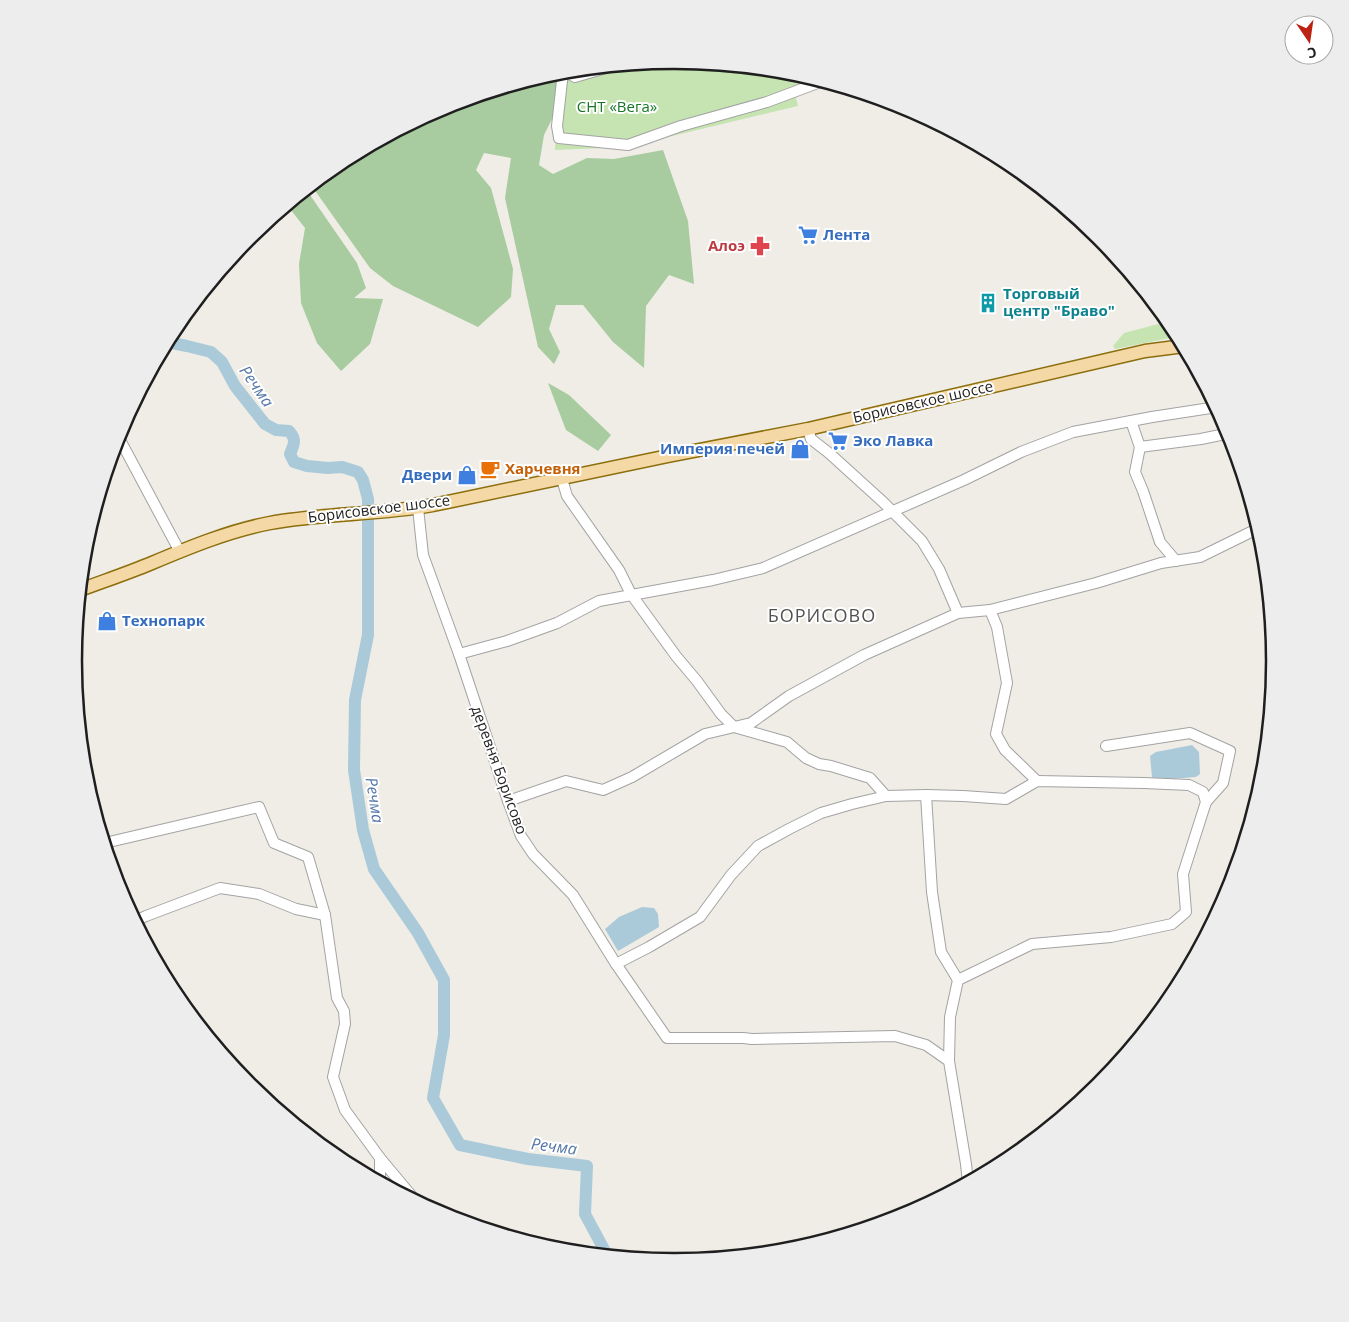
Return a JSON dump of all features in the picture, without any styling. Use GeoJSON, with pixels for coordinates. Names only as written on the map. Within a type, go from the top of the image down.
{"type":"FeatureCollection","features":[{"type":"Feature","properties":{"kind":"main road","name":"Борисовское шоссе"},"geometry":{"type":"LineString","coordinates":[[87,587],[213,538],[255,526],[296,519],[418,508],[808,429],[1136,353],[1176,347]]}},
{"type":"Feature","properties":{"kind":"street"},"geometry":{"type":"LineString","coordinates":[[562,80],[557,126],[559,138],[628,144],[681,126],[767,102],[812,85]]}},
{"type":"Feature","properties":{"kind":"street"},"geometry":{"type":"LineString","coordinates":[[459,654],[507,641],[557,622],[599,601],[713,580],[763,568],[964,480],[1021,452],[1073,432],[1210,408]]}},
{"type":"Feature","properties":{"kind":"street"},"geometry":{"type":"LineString","coordinates":[[1131,421],[1140,447],[1135,472],[1160,542],[1176,561]]}},
{"type":"Feature","properties":{"kind":"street"},"geometry":{"type":"LineString","coordinates":[[808,429],[812,439],[883,502],[922,541],[939,569],[958,613]]}},
{"type":"Feature","properties":{"kind":"street"},"geometry":{"type":"LineString","coordinates":[[1140,447],[1222,435]]}},
{"type":"Feature","properties":{"kind":"street"},"geometry":{"type":"LineString","coordinates":[[123,445],[180,552]]}},
{"type":"Feature","properties":{"kind":"street"},"geometry":{"type":"LineString","coordinates":[[562,479],[567,496],[619,570],[631,594],[676,656],[721,714],[734,727],[787,742],[806,758],[818,764],[870,778],[886,796]]}},
{"type":"Feature","properties":{"kind":"street","name":"деревня Борисово"},"geometry":{"type":"LineString","coordinates":[[418,508],[423,554],[521,836],[533,854],[573,895],[616,964],[667,1038],[752,1039],[895,1036],[926,1045],[949,1061]]}},
{"type":"Feature","properties":{"kind":"street"},"geometry":{"type":"LineString","coordinates":[[508,801],[566,781],[603,790],[632,777],[705,734],[751,723],[789,696],[864,655],[958,613],[990,610],[1096,583],[1160,563],[1200,557],[1252,531]]}},
{"type":"Feature","properties":{"kind":"street"},"geometry":{"type":"LineString","coordinates":[[990,610],[997,627],[1007,683],[996,734],[1005,750],[1037,781]]}},
{"type":"Feature","properties":{"kind":"street"},"geometry":{"type":"LineString","coordinates":[[958,980],[1032,944],[1111,936],[1172,924],[1186,912],[1183,874],[1206,802],[1223,783],[1230,751],[1190,733],[1106,746]]}},
{"type":"Feature","properties":{"kind":"street"},"geometry":{"type":"LineString","coordinates":[[616,964],[648,948],[700,917],[731,875],[758,846],[821,813],[852,804],[886,796],[926,795],[1006,799],[1037,781],[1189,785],[1203,792],[1206,802]]}},
{"type":"Feature","properties":{"kind":"street"},"geometry":{"type":"LineString","coordinates":[[926,795],[932,892],[941,952],[958,980],[950,1016],[949,1061],[967,1176]]}},
{"type":"Feature","properties":{"kind":"street"},"geometry":{"type":"LineString","coordinates":[[111,842],[259,807],[274,843],[308,856],[325,914],[337,998],[344,1010],[345,1024],[333,1077],[345,1110],[380,1158],[405,1188]]}},
{"type":"Feature","properties":{"kind":"street"},"geometry":{"type":"LineString","coordinates":[[141,918],[220,888],[259,894],[296,909],[325,914]]}},
{"type":"Feature","properties":{"kind":"street"},"geometry":{"type":"LineString","coordinates":[[380,1158],[380,1175]]}},
{"type":"Feature","properties":{"kind":"green space","name":"СНТ «Вега»"},"geometry":{"type":"Polygon","coordinates":[[[636,70],[713,70],[790,80],[818,87],[795,94],[798,106],[626,147],[555,150],[559,80],[636,70]]]}},
{"type":"Feature","properties":{"kind":"green space"},"geometry":{"type":"Polygon","coordinates":[[[558,80],[556,111],[544,135],[539,165],[553,174],[587,158],[614,159],[663,150],[688,221],[694,284],[669,275],[646,306],[644,368],[613,342],[583,305],[556,305],[549,329],[560,352],[554,364],[538,347],[505,198],[511,158],[484,153],[476,170],[491,188],[513,269],[511,297],[478,327],[393,286],[370,268],[315,190],[378,148],[448,114],[484,100],[558,80]]]}},
{"type":"Feature","properties":{"kind":"green space"},"geometry":{"type":"Polygon","coordinates":[[[309,195],[357,263],[366,288],[354,298],[383,299],[370,344],[341,371],[317,343],[301,303],[299,264],[305,228],[291,210],[309,195]]]}},
{"type":"Feature","properties":{"kind":"green space"},"geometry":{"type":"Polygon","coordinates":[[[1158,324],[1163,326],[1171,338],[1115,349],[1113,346],[1124,333],[1158,324]]]}},
{"type":"Feature","properties":{"kind":"green space"},"geometry":{"type":"Polygon","coordinates":[[[548,383],[569,395],[611,435],[598,451],[566,430],[548,383]]]}},
{"type":"Feature","properties":{"kind":"water"},"geometry":{"type":"Polygon","coordinates":[[[1192,745],[1199,752],[1200,774],[1196,777],[1156,780],[1152,777],[1150,756],[1156,752],[1192,745]]]}},
{"type":"Feature","properties":{"kind":"water"},"geometry":{"type":"Polygon","coordinates":[[[642,907],[654,908],[658,914],[659,927],[618,951],[605,929],[619,917],[642,907]]]}},
{"type":"Feature","properties":{"kind":"waterway","name":"Речма"},"geometry":{"type":"LineString","coordinates":[[175,344],[211,352],[222,362],[235,386],[265,424],[276,430],[289,431],[292,434],[294,442],[290,454],[294,462],[307,466],[342,467],[358,472],[363,480],[368,499],[368,635],[355,700],[354,770],[363,830],[374,869],[418,933],[444,980],[444,1035],[433,1098],[460,1145],[528,1159],[587,1166],[585,1214],[604,1249]]}},
{"type":"Feature","properties":{"kind":"place","name":"Лента"},"geometry":{"type":"Point","coordinates":[808,235]}},
{"type":"Feature","properties":{"kind":"place","name":"Алоэ"},"geometry":{"type":"Point","coordinates":[760,246]}},
{"type":"Feature","properties":{"kind":"place","name":"Торговый центр \"Браво\""},"geometry":{"type":"Point","coordinates":[988,303]}},
{"type":"Feature","properties":{"kind":"place","name":"Эко Лавка"},"geometry":{"type":"Point","coordinates":[838,441]}},
{"type":"Feature","properties":{"kind":"place","name":"Империя печей"},"geometry":{"type":"Point","coordinates":[800,449]}},
{"type":"Feature","properties":{"kind":"place","name":"Харчевня"},"geometry":{"type":"Point","coordinates":[490,469]}},
{"type":"Feature","properties":{"kind":"place","name":"Двери"},"geometry":{"type":"Point","coordinates":[467,475]}},
{"type":"Feature","properties":{"kind":"place","name":"Технопарк"},"geometry":{"type":"Point","coordinates":[107,621]}},
{"type":"Feature","properties":{"kind":"district","name":"БОРИСОВО"},"geometry":{"type":"Point","coordinates":[822,616]}}]}
